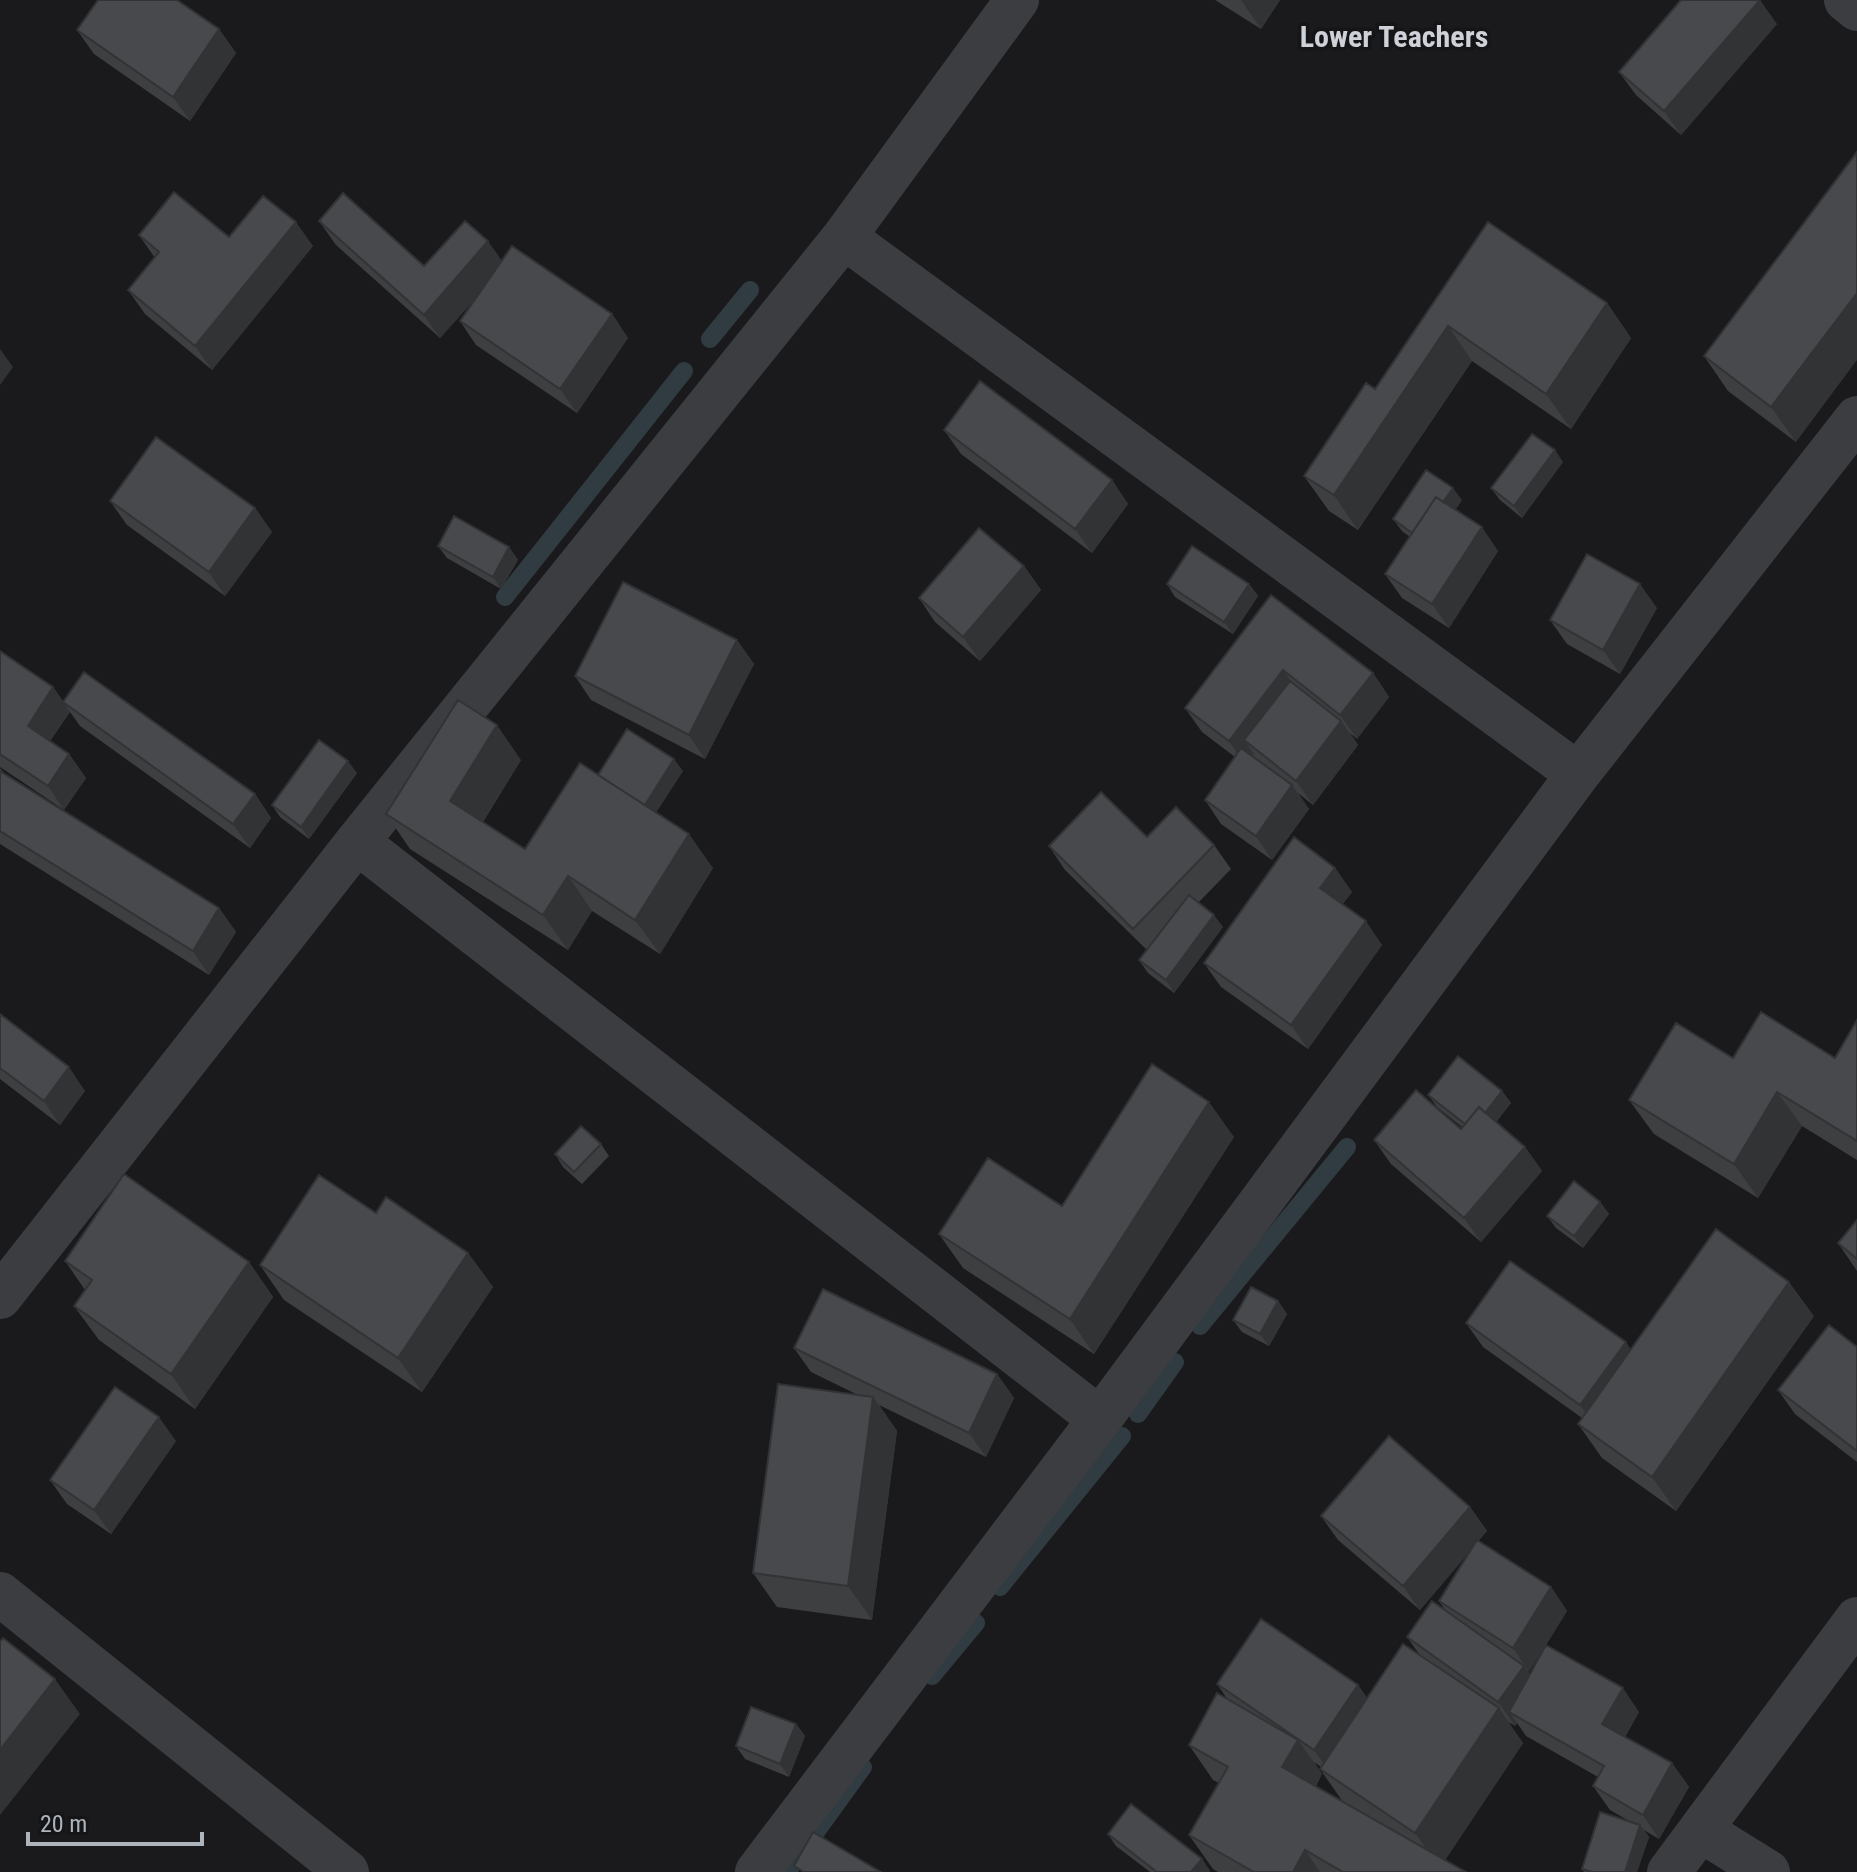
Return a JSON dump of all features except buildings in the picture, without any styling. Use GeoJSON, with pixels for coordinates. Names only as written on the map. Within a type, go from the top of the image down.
{"type":"FeatureCollection","features":[{"type":"Feature","properties":{"kind":"street"},"geometry":{"type":"LineString","coordinates":[[0,1297],[357,842],[844,237],[1017,0]]}},
{"type":"Feature","properties":{"kind":"street"},"geometry":{"type":"LineString","coordinates":[[1846,0],[1857,9]]}},
{"type":"Feature","properties":{"kind":"street"},"geometry":{"type":"LineString","coordinates":[[844,237],[1578,774]]}},
{"type":"Feature","properties":{"kind":"street"},"geometry":{"type":"LineString","coordinates":[[757,1872],[1100,1419],[1578,774],[1857,418]]}},
{"type":"Feature","properties":{"kind":"street"},"geometry":{"type":"LineString","coordinates":[[357,842],[1100,1419]]}},
{"type":"Feature","properties":{"kind":"street"},"geometry":{"type":"LineString","coordinates":[[0,1594],[347,1872]]}},
{"type":"Feature","properties":{"kind":"street"},"geometry":{"type":"LineString","coordinates":[[1669,1872],[1857,1619]]}},
{"type":"Feature","properties":{"kind":"street"},"geometry":{"type":"LineString","coordinates":[[1702,1831],[1768,1872]]}},
{"type":"Feature","properties":{"kind":"waterway"},"geometry":{"type":"LineString","coordinates":[[710,339],[750,290]]}},
{"type":"Feature","properties":{"kind":"waterway"},"geometry":{"type":"LineString","coordinates":[[505,597],[684,371]]}},
{"type":"Feature","properties":{"kind":"waterway"},"geometry":{"type":"LineString","coordinates":[[1200,1326],[1347,1147]]}},
{"type":"Feature","properties":{"kind":"waterway"},"geometry":{"type":"LineString","coordinates":[[1138,1414],[1175,1362]]}},
{"type":"Feature","properties":{"kind":"waterway"},"geometry":{"type":"LineString","coordinates":[[1000,1587],[1122,1436]]}},
{"type":"Feature","properties":{"kind":"waterway"},"geometry":{"type":"LineString","coordinates":[[932,1676],[976,1623]]}},
{"type":"Feature","properties":{"kind":"waterway"},"geometry":{"type":"LineString","coordinates":[[787,1872],[863,1767]]}},
{"type":"Feature","properties":{"kind":"district","name":"Lower Teachers"},"geometry":{"type":"Point","coordinates":[1394,37]}}]}
